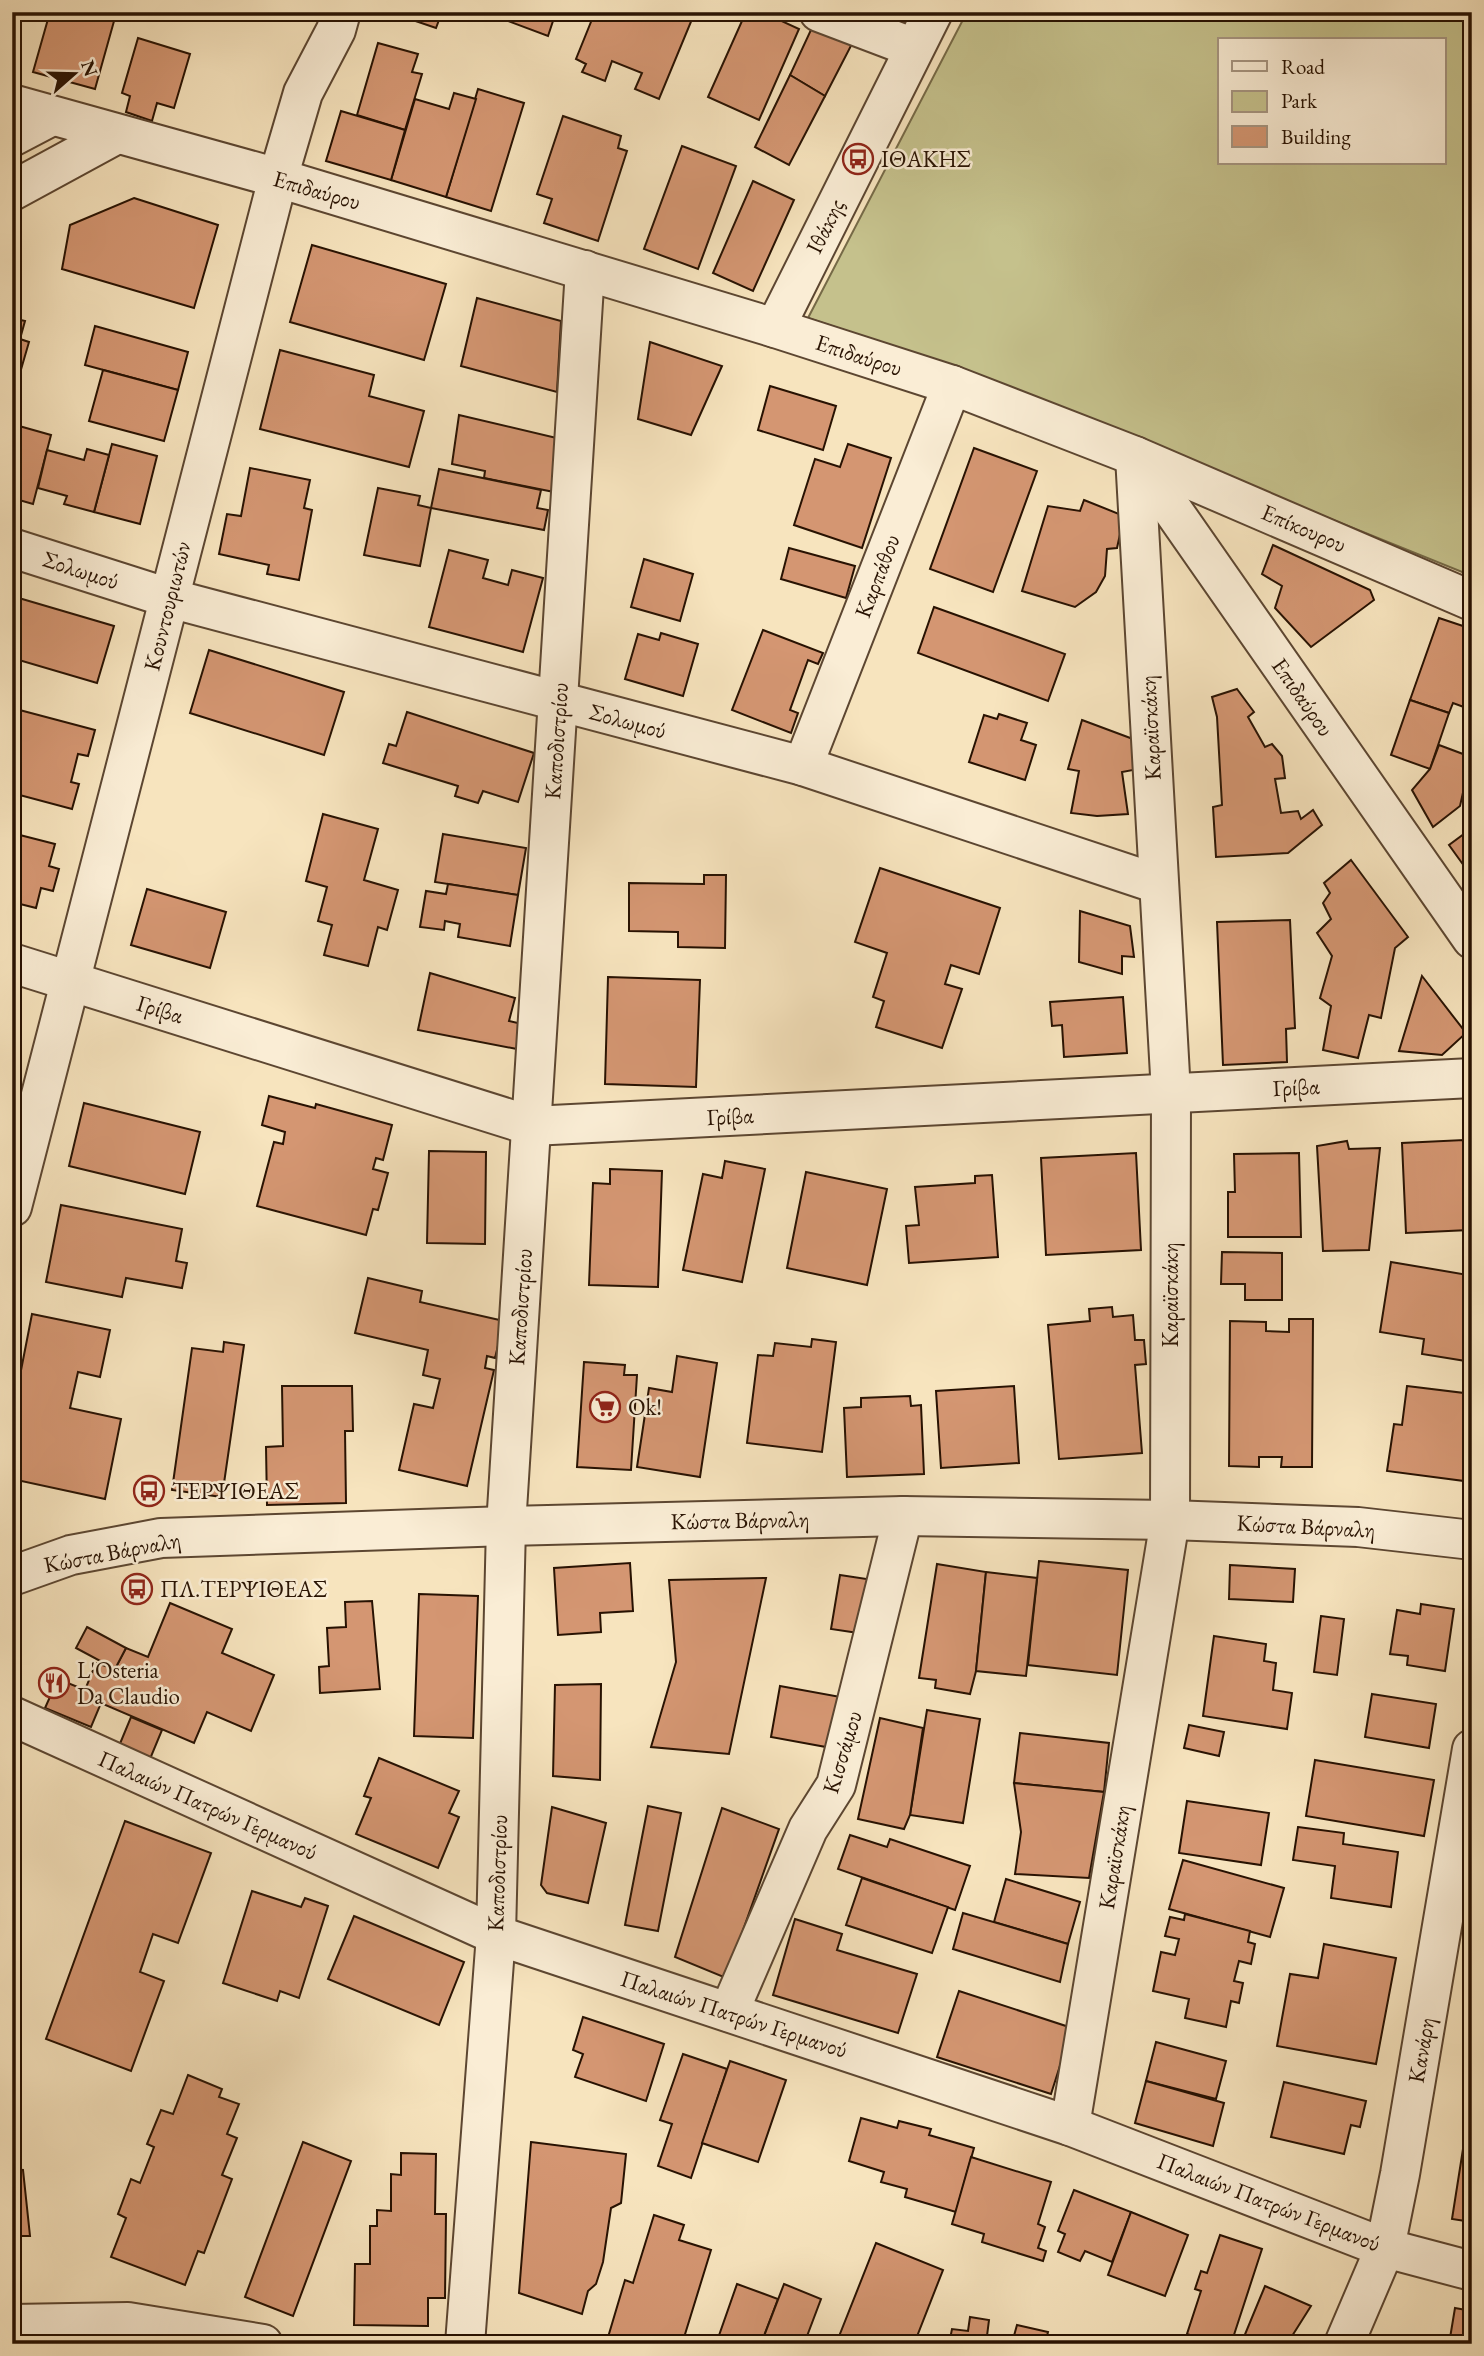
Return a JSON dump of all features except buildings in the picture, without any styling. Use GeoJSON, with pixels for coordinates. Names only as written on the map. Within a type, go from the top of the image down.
{"type":"FeatureCollection","features":[{"type":"Feature","properties":{"kind":"street","name":"Κουντουριωτών"},"geometry":{"type":"LineString","coordinates":[[12,1206],[278,178],[303,93],[336,30],[341,12]]}},
{"type":"Feature","properties":{"kind":"street"},"geometry":{"type":"LineString","coordinates":[[819,12],[914,48]]}},
{"type":"Feature","properties":{"kind":"street","name":"Ιθάκης"},"geometry":{"type":"LineString","coordinates":[[775,328],[933,12]]}},
{"type":"Feature","properties":{"kind":"street","name":"Επιδαύρου"},"geometry":{"type":"LineString","coordinates":[[12,104],[115,135],[278,178],[775,328],[952,385],[1135,456],[1472,939]]}},
{"type":"Feature","properties":{"kind":"street"},"geometry":{"type":"LineString","coordinates":[[12,137],[52,116]]}},
{"type":"Feature","properties":{"kind":"street"},"geometry":{"type":"LineString","coordinates":[[12,191],[115,135]]}},
{"type":"Feature","properties":{"kind":"street","name":"Καποδιστρίου"},"geometry":{"type":"LineString","coordinates":[[465,2344],[496,1935],[506,1526],[585,270]]}},
{"type":"Feature","properties":{"kind":"street","name":"Καρπάθου"},"geometry":{"type":"LineString","coordinates":[[803,766],[952,385]]}},
{"type":"Feature","properties":{"kind":"street","name":"Επίκουρου"},"geometry":{"type":"LineString","coordinates":[[1135,456],[1472,601]]}},
{"type":"Feature","properties":{"kind":"street","name":"Καραϊσκάκη"},"geometry":{"type":"LineString","coordinates":[[1070,2126],[1170,1520],[1171,1093],[1135,456]]}},
{"type":"Feature","properties":{"kind":"street","name":"Σολωμού"},"geometry":{"type":"LineString","coordinates":[[12,548],[169,598],[803,766],[1158,884]]}},
{"type":"Feature","properties":{"kind":"street","name":"Γρίβα"},"geometry":{"type":"LineString","coordinates":[[12,963],[532,1126],[1472,1078]]}},
{"type":"Feature","properties":{"kind":"street","name":"Κώστα Βάρναλη"},"geometry":{"type":"LineString","coordinates":[[12,1576],[71,1555],[161,1538],[903,1516],[1170,1520],[1358,1527],[1472,1540]]}},
{"type":"Feature","properties":{"kind":"street","name":"Κισσάμου"},"geometry":{"type":"LineString","coordinates":[[729,2012],[808,1829],[836,1785],[903,1516]]}},
{"type":"Feature","properties":{"kind":"street","name":"Παλαιών Πατρών Γερμανού"},"geometry":{"type":"LineString","coordinates":[[12,1716],[496,1935],[1070,2126],[1385,2248],[1472,2271]]}},
{"type":"Feature","properties":{"kind":"street","name":"Κανάρη"},"geometry":{"type":"LineString","coordinates":[[1344,2344],[1385,2248],[1472,1749]]}},
{"type":"Feature","properties":{"kind":"street"},"geometry":{"type":"LineString","coordinates":[[12,2324],[128,2322],[262,2344]]}},
{"type":"Feature","properties":{"kind":"green space"},"geometry":{"type":"Polygon","coordinates":[[[967,12],[1472,12],[1472,576],[957,368],[808,318],[967,12]]]}},
{"type":"Feature","properties":{"kind":"place","name":"ΙΘΑΚΗΣ"},"geometry":{"type":"Point","coordinates":[858,159]}},
{"type":"Feature","properties":{"kind":"place","name":"Ok!"},"geometry":{"type":"Point","coordinates":[605,1407]}},
{"type":"Feature","properties":{"kind":"place","name":"ΤΕΡΨΙΘΕΑΣ"},"geometry":{"type":"Point","coordinates":[149,1491]}},
{"type":"Feature","properties":{"kind":"place","name":"ΠΛ.ΤΕΡΨΙΘΕΑΣ"},"geometry":{"type":"Point","coordinates":[137,1589]}},
{"type":"Feature","properties":{"kind":"place","name":"L'Osteria Da Claudio"},"geometry":{"type":"Point","coordinates":[54,1683]}}]}
